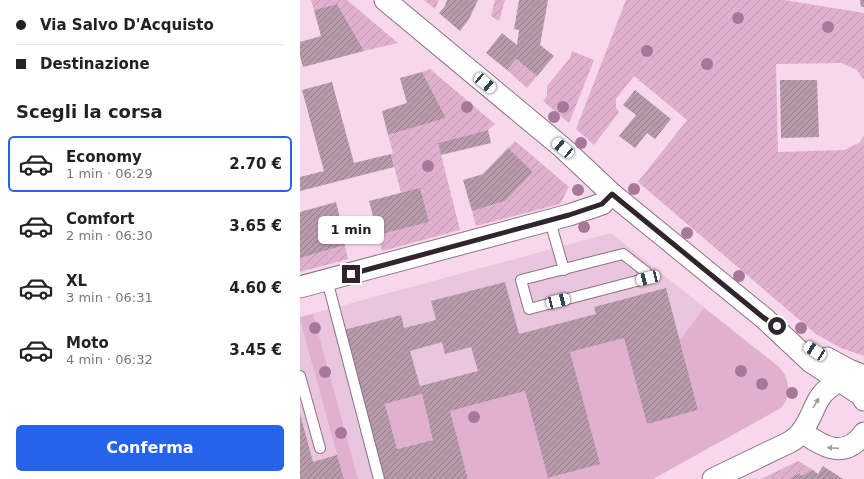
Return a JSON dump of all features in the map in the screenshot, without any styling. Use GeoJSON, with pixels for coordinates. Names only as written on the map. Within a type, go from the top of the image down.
{"type":"FeatureCollection","features":[{"type":"Feature","properties":{"kind":"street"},"geometry":{"type":"LineString","coordinates":[[385,0],[563,148],[612,194],[764,318],[811,362],[860,395],[864,400]]}},
{"type":"Feature","properties":{"kind":"street"},"geometry":{"type":"LineString","coordinates":[[300,287],[550,220],[602,204],[612,194]]}},
{"type":"Feature","properties":{"kind":"street"},"geometry":{"type":"LineString","coordinates":[[764,318],[815,351],[849,370],[864,376]]}},
{"type":"Feature","properties":{"kind":"street"},"geometry":{"type":"LineString","coordinates":[[713,479],[790,442],[802,432],[817,399],[840,381]]}},
{"type":"Feature","properties":{"kind":"street"},"geometry":{"type":"LineString","coordinates":[[802,432],[828,448],[839,448],[852,444],[864,433]]}},
{"type":"Feature","properties":{"kind":"lane"},"geometry":{"type":"LineString","coordinates":[[550,220],[564,270]]}},
{"type":"Feature","properties":{"kind":"lane"},"geometry":{"type":"LineString","coordinates":[[623,254],[646,272],[648,278],[529,309],[521,280],[564,270],[623,254]]}},
{"type":"Feature","properties":{"kind":"lane"},"geometry":{"type":"LineString","coordinates":[[327,280],[379,479]]}},
{"type":"Feature","properties":{"kind":"lane"},"geometry":{"type":"LineString","coordinates":[[300,376],[320,448]]}},
{"type":"Feature","properties":{"kind":"shaded area"},"geometry":{"type":"Polygon","coordinates":[[[311,0],[347,0],[398,43],[364,51],[337,4],[314,10],[311,0]]]}},
{"type":"Feature","properties":{"kind":"shaded area"},"geometry":{"type":"Polygon","coordinates":[[[424,0],[439,0],[435,9],[424,0]]]}},
{"type":"Feature","properties":{"kind":"shaded area"},"geometry":{"type":"Polygon","coordinates":[[[495,0],[505,0],[499,21],[491,16],[495,0]]]}},
{"type":"Feature","properties":{"kind":"shaded area"},"geometry":{"type":"Polygon","coordinates":[[[626,0],[784,0],[864,13],[864,80],[857,70],[841,63],[776,64],[778,152],[844,150],[859,143],[864,136],[864,356],[841,348],[816,334],[638,182],[687,120],[634,76],[616,99],[616,108],[619,112],[594,145],[576,129],[626,0]]]}},
{"type":"Feature","properties":{"kind":"shaded area"},"geometry":{"type":"Polygon","coordinates":[[[572,51],[594,60],[569,123],[543,101],[547,96],[547,86],[570,58],[572,51]]]}},
{"type":"Feature","properties":{"kind":"shaded area"},"geometry":{"type":"Polygon","coordinates":[[[516,59],[537,76],[527,88],[507,70],[516,59]]]}},
{"type":"Feature","properties":{"kind":"shaded area"},"geometry":{"type":"Polygon","coordinates":[[[430,69],[495,124],[488,130],[438,143],[460,230],[382,251],[378,235],[429,222],[401,193],[391,154],[393,153],[388,135],[446,118],[422,72],[430,69]]]}},
{"type":"Feature","properties":{"kind":"shaded area"},"geometry":{"type":"Polygon","coordinates":[[[515,141],[569,187],[560,204],[476,226],[472,211],[505,201],[533,172],[508,148],[515,141]]]}},
{"type":"Feature","properties":{"kind":"shaded area"},"geometry":{"type":"Polygon","coordinates":[[[611,233],[779,367],[785,374],[788,384],[786,401],[653,479],[300,479],[300,317],[611,233]]]}},
{"type":"Feature","properties":{"kind":"shaded area"},"geometry":{"type":"Polygon","coordinates":[[[345,245],[348,259],[300,272],[300,258],[345,245]]]}},
{"type":"Feature","properties":{"kind":"shaded area"},"geometry":{"type":"Polygon","coordinates":[[[704,308],[779,367],[783,372],[786,377],[788,393],[785,403],[781,408],[653,479],[468,479],[450,411],[525,391],[548,478],[599,464],[570,352],[624,338],[647,424],[698,410],[680,340],[704,308]]]}},
{"type":"Feature","properties":{"kind":"shaded area"},"geometry":{"type":"Polygon","coordinates":[[[313,314],[358,479],[344,479],[300,320],[300,317],[313,314]]]}},
{"type":"Feature","properties":{"kind":"shaded area"},"geometry":{"type":"Polygon","coordinates":[[[422,394],[433,440],[397,449],[385,404],[422,394]]]}},
{"type":"Feature","properties":{"kind":"shaded area"},"geometry":{"type":"Polygon","coordinates":[[[798,461],[813,470],[801,476],[800,473],[788,479],[761,479],[798,461]]]}},
{"type":"Feature","properties":{"kind":"building"},"geometry":{"type":"Polygon","coordinates":[[[447,0],[478,0],[469,19],[460,31],[439,13],[445,6],[447,0]]]}},
{"type":"Feature","properties":{"kind":"building"},"geometry":{"type":"Polygon","coordinates":[[[519,0],[548,0],[540,45],[554,56],[537,76],[516,59],[507,70],[486,53],[502,33],[517,45],[519,30],[514,29],[519,0]]]}},
{"type":"Feature","properties":{"kind":"building"},"geometry":{"type":"Polygon","coordinates":[[[860,0],[864,0],[864,7],[861,7],[860,0]]]}},
{"type":"Feature","properties":{"kind":"building"},"geometry":{"type":"Polygon","coordinates":[[[337,4],[364,51],[303,67],[300,56],[300,42],[321,36],[314,10],[337,4]]]}},
{"type":"Feature","properties":{"kind":"building"},"geometry":{"type":"Polygon","coordinates":[[[422,72],[446,118],[388,135],[382,111],[407,103],[400,78],[422,72]]]}},
{"type":"Feature","properties":{"kind":"building"},"geometry":{"type":"Polygon","coordinates":[[[780,80],[817,80],[819,137],[781,138],[780,80]]]}},
{"type":"Feature","properties":{"kind":"building"},"geometry":{"type":"Polygon","coordinates":[[[332,82],[354,163],[391,154],[394,167],[300,191],[300,177],[324,171],[302,90],[332,82]]]}},
{"type":"Feature","properties":{"kind":"building"},"geometry":{"type":"Polygon","coordinates":[[[635,90],[671,119],[655,139],[647,133],[635,148],[619,136],[636,115],[623,105],[635,90]]]}},
{"type":"Feature","properties":{"kind":"building"},"geometry":{"type":"Polygon","coordinates":[[[488,130],[491,143],[441,155],[438,143],[488,130]]]}},
{"type":"Feature","properties":{"kind":"building"},"geometry":{"type":"Polygon","coordinates":[[[508,148],[533,172],[505,201],[472,211],[463,180],[483,174],[508,148]]]}},
{"type":"Feature","properties":{"kind":"building"},"geometry":{"type":"Polygon","coordinates":[[[420,188],[429,222],[378,235],[369,201],[420,188]]]}},
{"type":"Feature","properties":{"kind":"building"},"geometry":{"type":"Polygon","coordinates":[[[336,202],[340,218],[337,219],[345,245],[300,258],[300,212],[336,202]]]}},
{"type":"Feature","properties":{"kind":"building"},"geometry":{"type":"Polygon","coordinates":[[[505,282],[519,334],[596,314],[594,307],[666,288],[698,410],[647,424],[624,338],[570,352],[600,464],[548,478],[525,391],[450,411],[468,479],[384,479],[344,330],[401,315],[404,328],[436,320],[431,301],[505,282]],[[442,342],[410,351],[420,386],[478,371],[471,347],[445,354],[442,342]],[[422,394],[385,404],[397,449],[433,440],[422,394]]]}},
{"type":"Feature","properties":{"kind":"building"},"geometry":{"type":"Polygon","coordinates":[[[300,414],[313,462],[337,455],[344,479],[300,479],[300,414]]]}},
{"type":"Feature","properties":{"kind":"building"},"geometry":{"type":"Polygon","coordinates":[[[823,466],[843,479],[788,479],[800,473],[801,476],[813,470],[818,474],[823,466]]]}},
{"type":"Feature","properties":{"kind":"route"},"geometry":{"type":"LineString","coordinates":[[351,274],[569,215],[602,204],[612,194],[764,318],[777,326]]}}]}
